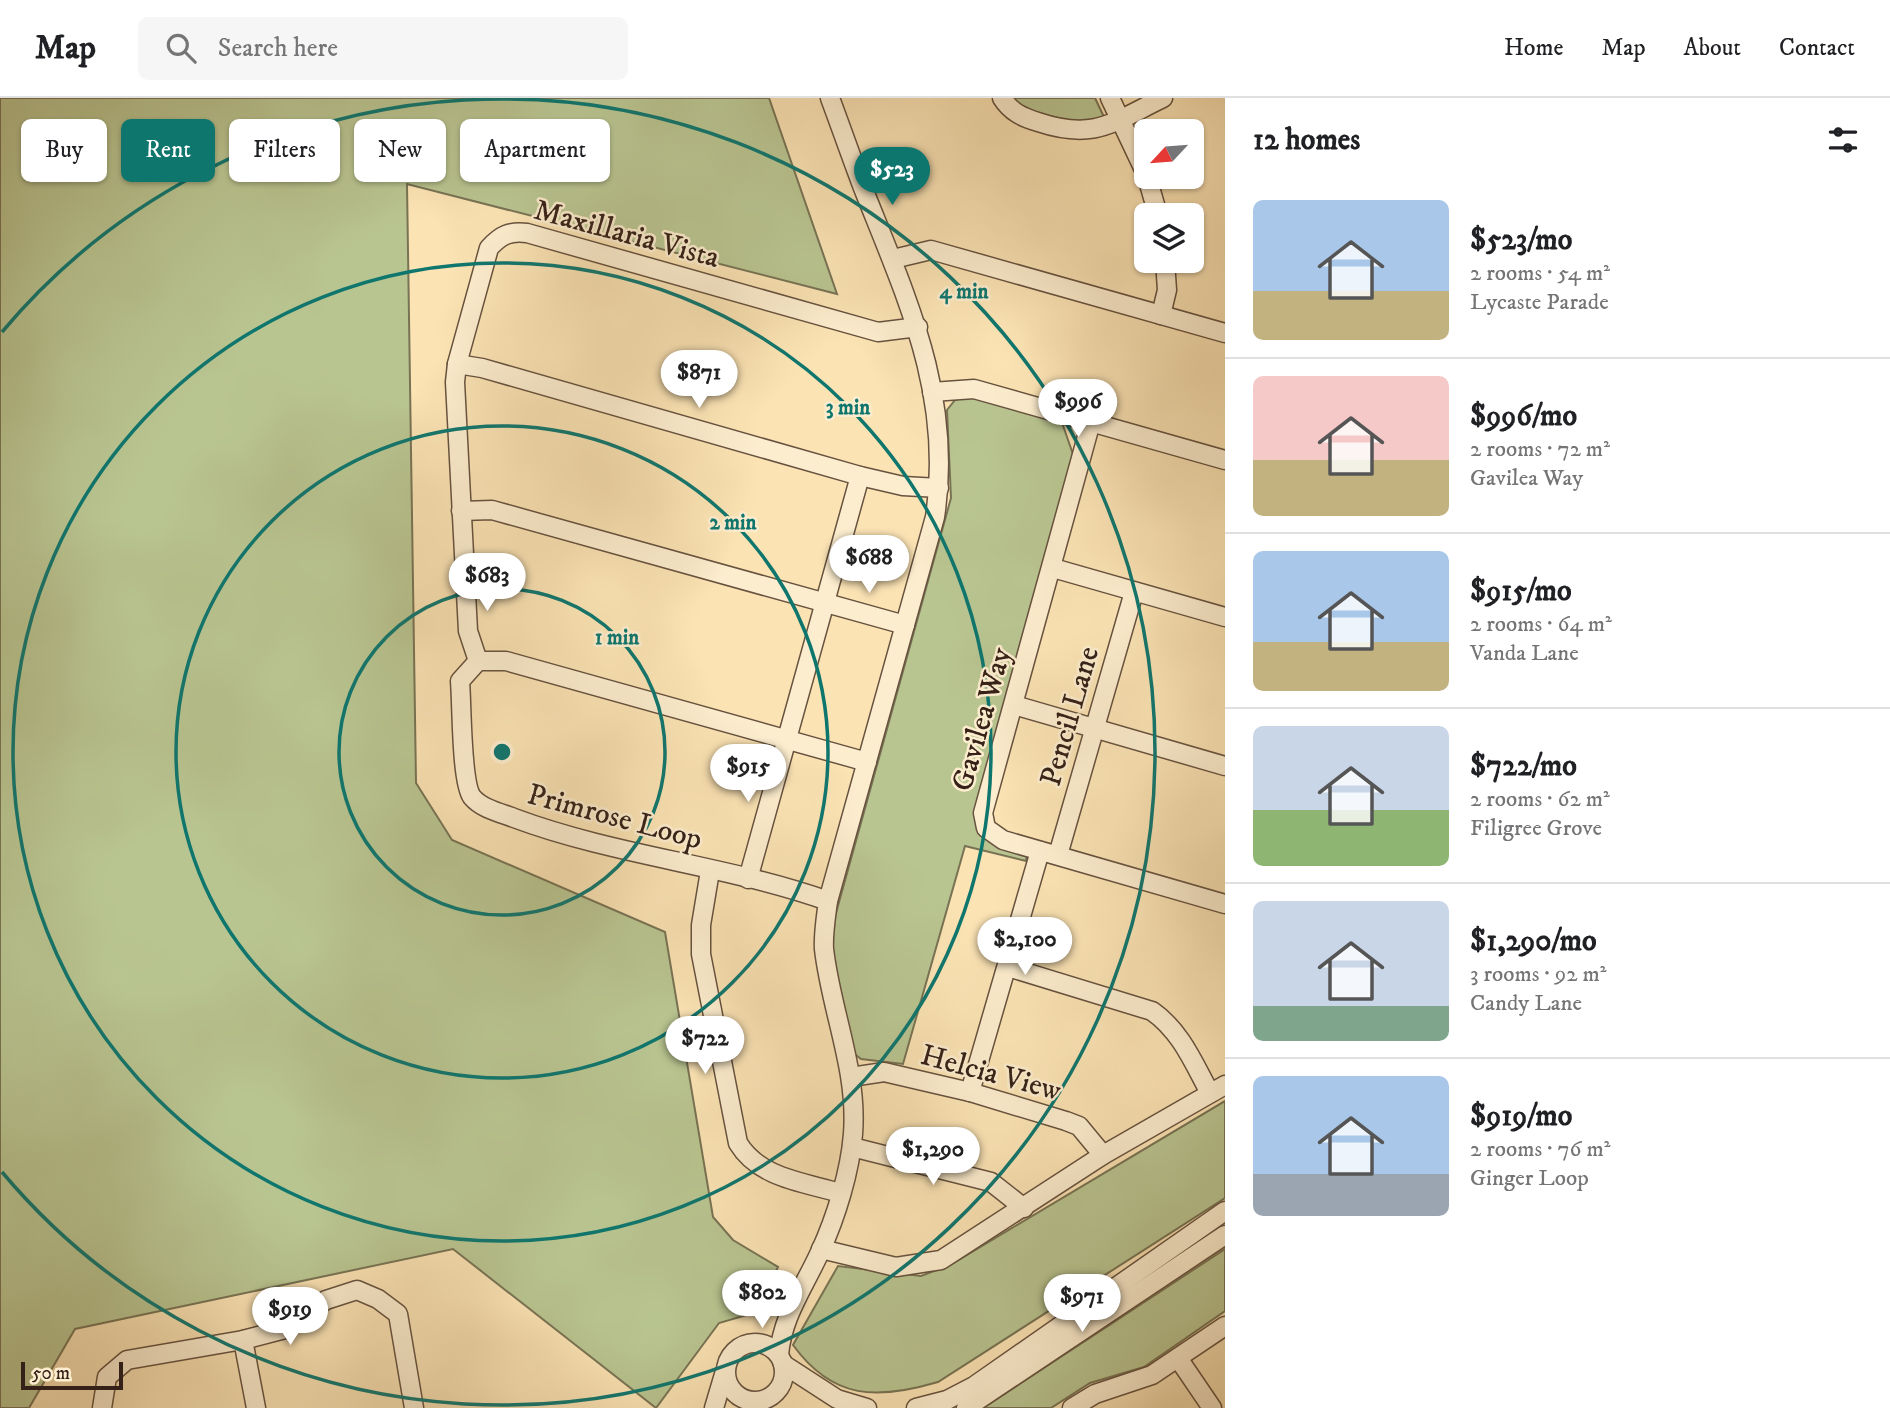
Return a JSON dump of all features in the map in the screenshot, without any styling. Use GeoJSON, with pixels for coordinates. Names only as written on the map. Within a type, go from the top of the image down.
{"type":"FeatureCollection","features":[{"type":"Feature","properties":{"kind":"street"},"geometry":{"type":"LineString","coordinates":[[1002,98],[1013,112],[1069,131],[1098,129],[1163,98]]}},
{"type":"Feature","properties":{"kind":"street"},"geometry":{"type":"LineString","coordinates":[[1110,98],[1134,148]]}},
{"type":"Feature","properties":{"kind":"street"},"geometry":{"type":"LineString","coordinates":[[726,1369],[729,1387],[735,1394],[762,1405],[781,1385],[781,1336],[788,1313],[821,1249],[852,1147],[851,1077],[824,948],[828,901],[935,517],[939,488],[932,392],[918,327],[836,100]]}},
{"type":"Feature","properties":{"kind":"street","name":"Maxillaria Vista"},"geometry":{"type":"LineString","coordinates":[[478,661],[468,631],[455,402],[457,364],[489,248],[500,237],[513,231],[878,331],[918,327]]}},
{"type":"Feature","properties":{"kind":"street"},"geometry":{"type":"LineString","coordinates":[[893,258],[931,250],[1225,334]]}},
{"type":"Feature","properties":{"kind":"street"},"geometry":{"type":"LineString","coordinates":[[1161,315],[1167,290],[1166,273]]}},
{"type":"Feature","properties":{"kind":"street"},"geometry":{"type":"LineString","coordinates":[[457,364],[482,368],[860,476],[903,486],[939,488]]}},
{"type":"Feature","properties":{"kind":"street"},"geometry":{"type":"LineString","coordinates":[[932,392],[974,389],[1225,460]]}},
{"type":"Feature","properties":{"kind":"street","name":"Gavilea Way"},"geometry":{"type":"LineString","coordinates":[[1091,422],[1053,568],[983,814],[986,828],[1003,840],[1225,904]]}},
{"type":"Feature","properties":{"kind":"street"},"geometry":{"type":"LineString","coordinates":[[748,878],[860,476]]}},
{"type":"Feature","properties":{"kind":"street"},"geometry":{"type":"LineString","coordinates":[[461,511],[492,510],[905,625]]}},
{"type":"Feature","properties":{"kind":"street"},"geometry":{"type":"LineString","coordinates":[[1053,568],[1225,617]]}},
{"type":"Feature","properties":{"kind":"street","name":"Pencil Lane"},"geometry":{"type":"LineString","coordinates":[[970,1092],[1008,967],[1095,728],[1134,592]]}},
{"type":"Feature","properties":{"kind":"street"},"geometry":{"type":"LineString","coordinates":[[478,661],[506,662],[867,762]]}},
{"type":"Feature","properties":{"kind":"street","name":"Primrose Loop"},"geometry":{"type":"LineString","coordinates":[[478,661],[460,681],[466,781],[474,799],[486,807],[546,830],[640,856],[748,878],[828,901]]}},
{"type":"Feature","properties":{"kind":"street"},"geometry":{"type":"LineString","coordinates":[[1014,705],[1225,766]]}},
{"type":"Feature","properties":{"kind":"street"},"geometry":{"type":"LineString","coordinates":[[710,871],[701,925],[701,954],[738,1143],[747,1158],[762,1169],[840,1193]]}},
{"type":"Feature","properties":{"kind":"street"},"geometry":{"type":"LineString","coordinates":[[821,1249],[884,1266],[921,1265],[941,1261],[1103,1155],[1218,1089],[1168,1022],[1152,1011],[1008,967]]}},
{"type":"Feature","properties":{"kind":"street","name":"Helcia View"},"geometry":{"type":"LineString","coordinates":[[851,1077],[884,1072],[970,1092],[1079,1126],[1103,1155]]}},
{"type":"Feature","properties":{"kind":"street"},"geometry":{"type":"LineString","coordinates":[[852,1147],[991,1182],[1024,1208]]}},
{"type":"Feature","properties":{"kind":"street"},"geometry":{"type":"LineString","coordinates":[[916,1408],[947,1400],[974,1385],[1225,1211]]}},
{"type":"Feature","properties":{"kind":"street"},"geometry":{"type":"LineString","coordinates":[[966,1408],[1225,1235]]}},
{"type":"Feature","properties":{"kind":"street"},"geometry":{"type":"LineString","coordinates":[[102,1408],[107,1377],[127,1360],[243,1340],[285,1329],[326,1300],[356,1290],[379,1299],[398,1314],[414,1408]]}},
{"type":"Feature","properties":{"kind":"street"},"geometry":{"type":"LineString","coordinates":[[714,1408],[729,1359],[788,1313]]}},
{"type":"Feature","properties":{"kind":"street"},"geometry":{"type":"LineString","coordinates":[[1072,1408],[1095,1394],[1152,1375],[1225,1326]]}},
{"type":"Feature","properties":{"kind":"street"},"geometry":{"type":"LineString","coordinates":[[243,1340],[256,1408]]}},
{"type":"Feature","properties":{"kind":"street"},"geometry":{"type":"LineString","coordinates":[[743,1346],[763,1344],[781,1360],[837,1399],[867,1408]]}},
{"type":"Feature","properties":{"kind":"street"},"geometry":{"type":"LineString","coordinates":[[1178,1358],[1212,1408]]}},
{"type":"Feature","properties":{"kind":"green space"},"geometry":{"type":"Polygon","coordinates":[[[0,98],[769,98],[837,294],[407,184],[416,783],[452,840],[665,932],[713,1217],[733,1240],[778,1267],[757,1312],[719,1323],[656,1408],[453,1249],[75,1329],[29,1408],[0,1408],[0,98]]]}},
{"type":"Feature","properties":{"kind":"green space"},"geometry":{"type":"Polygon","coordinates":[[[1013,98],[1095,98],[1105,119],[1081,122],[1056,120],[1032,113],[1013,98]]]}},
{"type":"Feature","properties":{"kind":"green space"},"geometry":{"type":"Polygon","coordinates":[[[973,394],[1060,417],[1074,457],[976,817],[1027,854],[1026,861],[965,846],[903,1064],[861,1059],[852,1052],[834,965],[831,931],[951,498],[947,410],[955,400],[973,394]]]}},
{"type":"Feature","properties":{"kind":"green space"},"geometry":{"type":"Polygon","coordinates":[[[1225,1101],[1225,1198],[938,1382],[895,1392],[858,1391],[840,1386],[824,1377],[793,1345],[838,1266],[921,1276],[950,1265],[1225,1101]]]}},
{"type":"Feature","properties":{"kind":"green space"},"geometry":{"type":"Polygon","coordinates":[[[1225,1249],[1225,1311],[1144,1367],[1090,1383],[1051,1408],[983,1408],[1225,1249]]]}}]}
